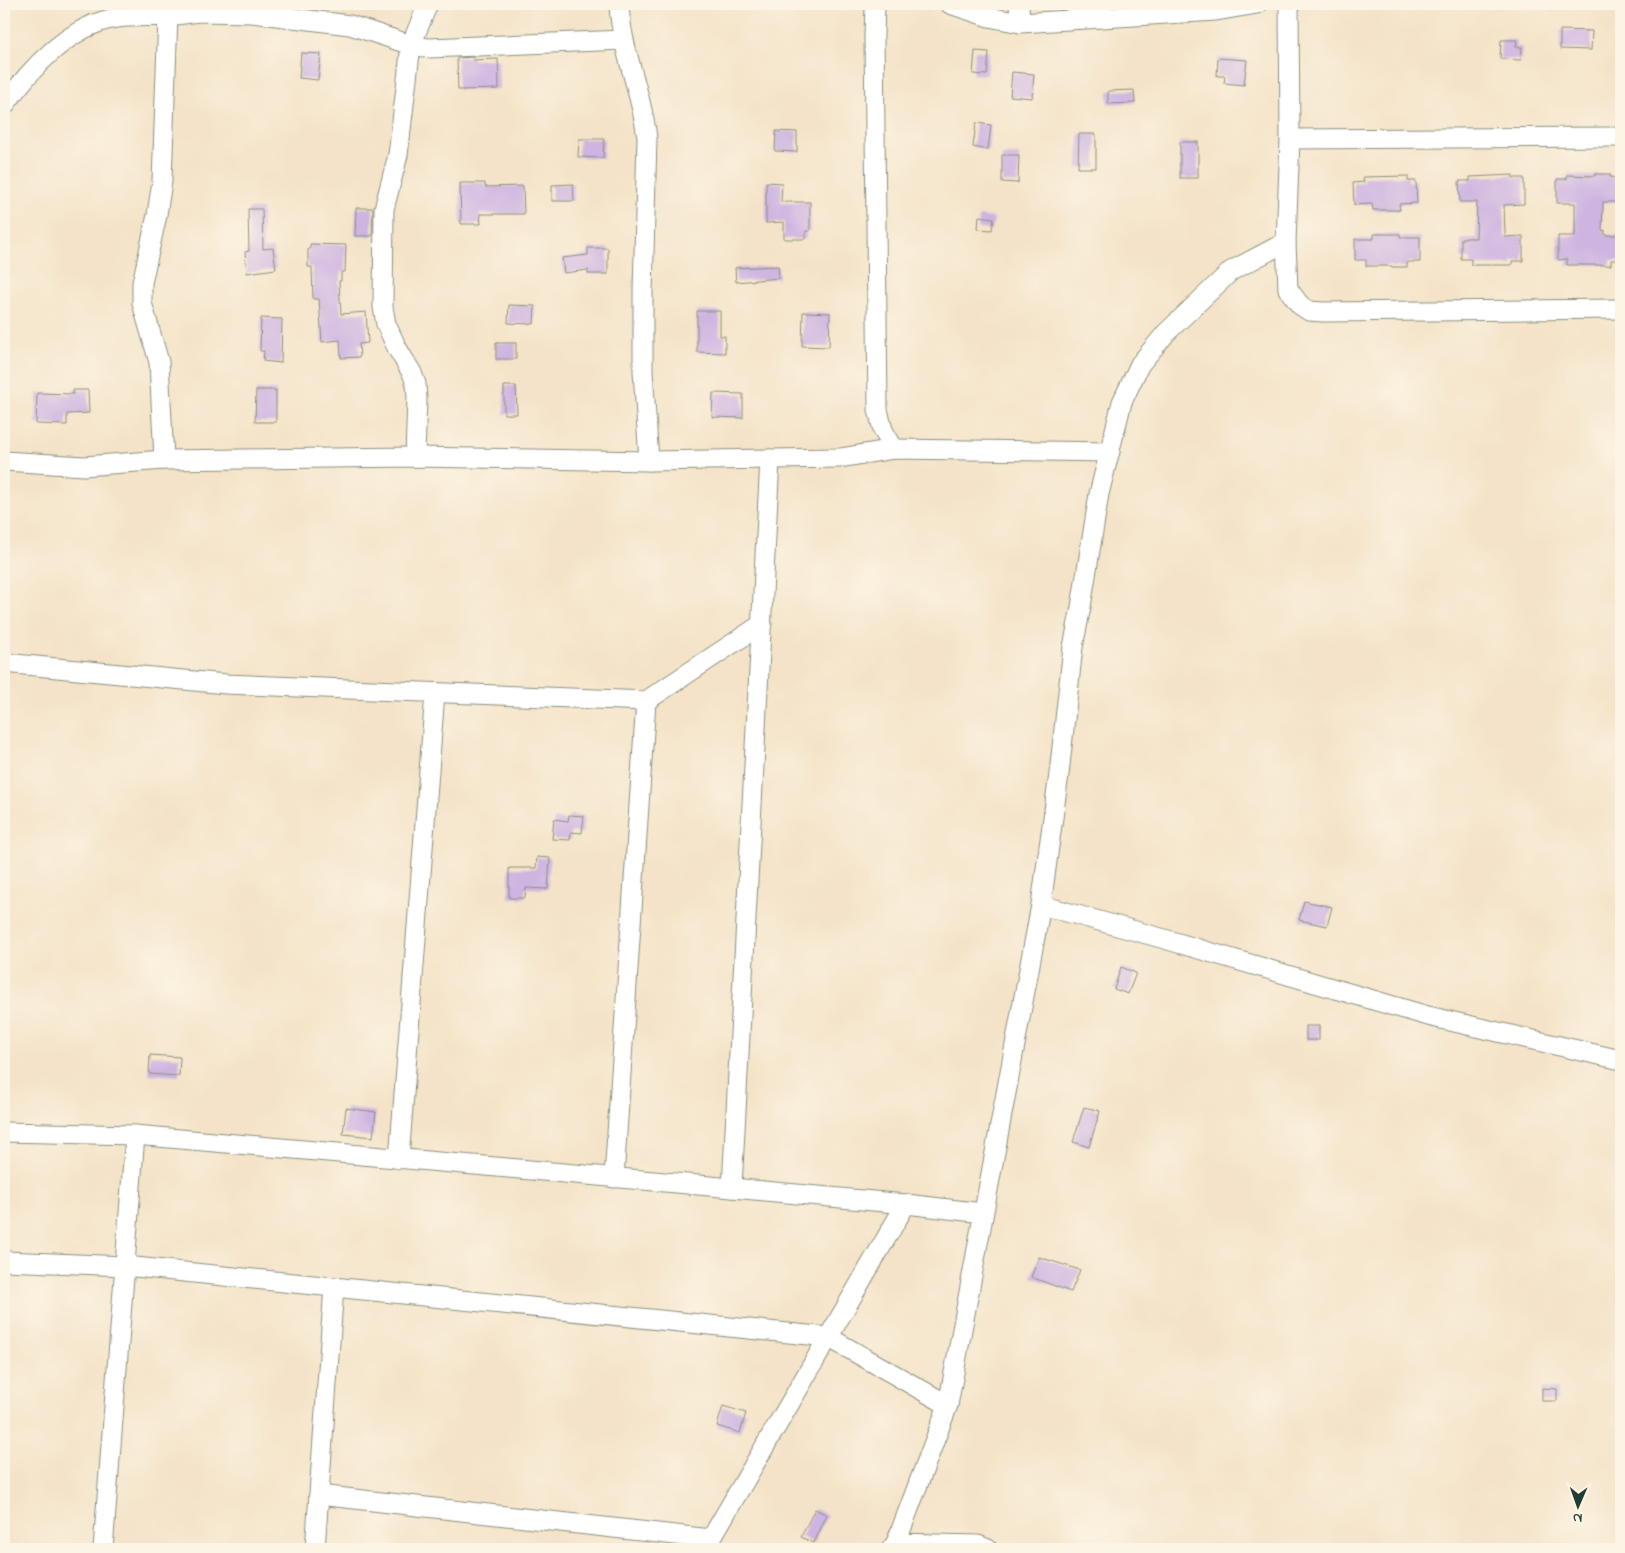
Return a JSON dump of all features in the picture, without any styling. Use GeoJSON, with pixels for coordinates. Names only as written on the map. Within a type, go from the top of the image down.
{"type":"FeatureCollection","features":[{"type":"Feature","properties":{"kind":"street"},"geometry":{"type":"LineString","coordinates":[[415,457],[416,384],[386,324],[383,307],[384,209],[398,155],[411,45],[428,4]]}},
{"type":"Feature","properties":{"kind":"street"},"geometry":{"type":"LineString","coordinates":[[619,4],[624,40],[645,122],[647,138],[643,371],[649,461]]}},
{"type":"Feature","properties":{"kind":"street"},"geometry":{"type":"LineString","coordinates":[[875,4],[878,410],[883,430],[894,448]]}},
{"type":"Feature","properties":{"kind":"street"},"geometry":{"type":"LineString","coordinates":[[950,4],[1001,21],[1020,23],[1216,11],[1258,4]]}},
{"type":"Feature","properties":{"kind":"street"},"geometry":{"type":"LineString","coordinates":[[1018,4],[1020,23]]}},
{"type":"Feature","properties":{"kind":"street"},"geometry":{"type":"LineString","coordinates":[[1289,4],[1290,139],[1286,242],[1288,289],[1300,305],[1309,310],[1323,312],[1621,309]]}},
{"type":"Feature","properties":{"kind":"street"},"geometry":{"type":"LineString","coordinates":[[4,106],[48,54],[87,26],[116,18],[168,16],[199,12],[252,13],[350,25],[411,45],[429,48],[624,40]]}},
{"type":"Feature","properties":{"kind":"street"},"geometry":{"type":"LineString","coordinates":[[164,460],[159,362],[142,303],[142,283],[157,215],[162,181],[168,16]]}},
{"type":"Feature","properties":{"kind":"street"},"geometry":{"type":"LineString","coordinates":[[1290,139],[1621,137]]}},
{"type":"Feature","properties":{"kind":"street"},"geometry":{"type":"LineString","coordinates":[[988,1549],[978,1545],[893,1546],[948,1405],[1041,905],[1059,774],[1073,647],[1099,494],[1122,402],[1140,364],[1167,332],[1231,271],[1286,242]]}},
{"type":"Feature","properties":{"kind":"street"},"geometry":{"type":"LineString","coordinates":[[4,461],[84,466],[164,460],[415,457],[649,461],[840,458],[894,448],[1110,452]]}},
{"type":"Feature","properties":{"kind":"street"},"geometry":{"type":"LineString","coordinates":[[732,1188],[770,459]]}},
{"type":"Feature","properties":{"kind":"street"},"geometry":{"type":"LineString","coordinates":[[4,663],[226,684],[646,700],[762,624]]}},
{"type":"Feature","properties":{"kind":"street"},"geometry":{"type":"LineString","coordinates":[[399,1159],[435,693]]}},
{"type":"Feature","properties":{"kind":"street"},"geometry":{"type":"LineString","coordinates":[[614,1178],[646,700]]}},
{"type":"Feature","properties":{"kind":"street"},"geometry":{"type":"LineString","coordinates":[[1041,905],[1162,938],[1428,1016],[1621,1060]]}},
{"type":"Feature","properties":{"kind":"street"},"geometry":{"type":"LineString","coordinates":[[4,1132],[135,1135],[983,1212]]}},
{"type":"Feature","properties":{"kind":"street"},"geometry":{"type":"LineString","coordinates":[[103,1549],[135,1135]]}},
{"type":"Feature","properties":{"kind":"street"},"geometry":{"type":"LineString","coordinates":[[319,1495],[708,1544],[906,1204]]}},
{"type":"Feature","properties":{"kind":"street"},"geometry":{"type":"LineString","coordinates":[[4,1261],[125,1266],[828,1337],[948,1405]]}},
{"type":"Feature","properties":{"kind":"street"},"geometry":{"type":"LineString","coordinates":[[315,1549],[334,1287]]}},
{"type":"Feature","properties":{"kind":"building"},"geometry":{"type":"Polygon","coordinates":[[[1560,30],[1592,31],[1591,50],[1560,49],[1560,30]]]}},
{"type":"Feature","properties":{"kind":"building"},"geometry":{"type":"Polygon","coordinates":[[[1501,40],[1517,40],[1516,47],[1522,47],[1521,60],[1500,59],[1501,40]]]}},
{"type":"Feature","properties":{"kind":"building"},"geometry":{"type":"Polygon","coordinates":[[[975,51],[989,52],[987,75],[973,74],[975,51]]]}},
{"type":"Feature","properties":{"kind":"building"},"geometry":{"type":"Polygon","coordinates":[[[301,53],[321,54],[318,80],[299,78],[301,53]]]}},
{"type":"Feature","properties":{"kind":"building"},"geometry":{"type":"Polygon","coordinates":[[[473,57],[473,60],[498,59],[499,89],[458,90],[457,58],[473,57]]]}},
{"type":"Feature","properties":{"kind":"building"},"geometry":{"type":"Polygon","coordinates":[[[1218,58],[1247,60],[1244,85],[1224,83],[1225,76],[1217,76],[1218,58]]]}},
{"type":"Feature","properties":{"kind":"building"},"geometry":{"type":"Polygon","coordinates":[[[1012,72],[1034,74],[1032,98],[1010,96],[1012,72]]]}},
{"type":"Feature","properties":{"kind":"building"},"geometry":{"type":"Polygon","coordinates":[[[1134,90],[1135,103],[1108,104],[1108,91],[1134,90]]]}},
{"type":"Feature","properties":{"kind":"building"},"geometry":{"type":"Polygon","coordinates":[[[976,123],[991,125],[988,150],[973,147],[976,123]]]}},
{"type":"Feature","properties":{"kind":"building"},"geometry":{"type":"Polygon","coordinates":[[[776,131],[797,132],[797,152],[775,151],[776,131]]]}},
{"type":"Feature","properties":{"kind":"building"},"geometry":{"type":"Polygon","coordinates":[[[1079,134],[1096,134],[1096,168],[1078,168],[1079,134]]]}},
{"type":"Feature","properties":{"kind":"building"},"geometry":{"type":"Polygon","coordinates":[[[579,139],[604,139],[603,158],[578,157],[579,139]]]}},
{"type":"Feature","properties":{"kind":"building"},"geometry":{"type":"Polygon","coordinates":[[[1180,142],[1198,142],[1198,178],[1180,178],[1180,142]]]}},
{"type":"Feature","properties":{"kind":"building"},"geometry":{"type":"Polygon","coordinates":[[[1002,155],[1019,155],[1018,183],[1002,182],[1002,155]]]}},
{"type":"Feature","properties":{"kind":"building"},"geometry":{"type":"Polygon","coordinates":[[[1595,174],[1610,174],[1610,177],[1621,178],[1621,202],[1603,202],[1602,231],[1605,230],[1605,235],[1621,235],[1621,260],[1611,260],[1611,265],[1567,265],[1567,259],[1558,260],[1558,236],[1575,236],[1575,203],[1557,203],[1557,179],[1567,179],[1567,175],[1595,176],[1595,174]]]}},
{"type":"Feature","properties":{"kind":"building"},"geometry":{"type":"Polygon","coordinates":[[[1513,175],[1513,178],[1524,178],[1524,204],[1504,205],[1505,237],[1523,236],[1523,261],[1512,261],[1512,265],[1471,265],[1471,259],[1461,259],[1461,238],[1476,238],[1477,202],[1460,202],[1459,181],[1470,181],[1470,177],[1513,175]]]}},
{"type":"Feature","properties":{"kind":"building"},"geometry":{"type":"Polygon","coordinates":[[[1408,176],[1408,181],[1416,181],[1417,203],[1399,204],[1400,210],[1373,210],[1372,204],[1354,205],[1353,183],[1364,182],[1363,177],[1408,176]]]}},
{"type":"Feature","properties":{"kind":"building"},"geometry":{"type":"Polygon","coordinates":[[[766,182],[782,183],[781,202],[810,202],[810,231],[806,231],[806,239],[784,239],[784,222],[766,223],[766,182]]]}},
{"type":"Feature","properties":{"kind":"building"},"geometry":{"type":"Polygon","coordinates":[[[460,183],[485,183],[485,187],[523,186],[524,214],[480,214],[481,224],[461,224],[460,183]]]}},
{"type":"Feature","properties":{"kind":"building"},"geometry":{"type":"Polygon","coordinates":[[[573,184],[574,201],[552,201],[552,185],[573,184]]]}},
{"type":"Feature","properties":{"kind":"building"},"geometry":{"type":"Polygon","coordinates":[[[356,208],[373,208],[372,236],[355,236],[356,208]]]}},
{"type":"Feature","properties":{"kind":"building"},"geometry":{"type":"Polygon","coordinates":[[[248,209],[262,209],[263,249],[273,248],[276,269],[247,273],[245,252],[249,251],[248,209]]]}},
{"type":"Feature","properties":{"kind":"building"},"geometry":{"type":"Polygon","coordinates":[[[979,216],[994,218],[992,230],[978,229],[979,216]]]}},
{"type":"Feature","properties":{"kind":"building"},"geometry":{"type":"Polygon","coordinates":[[[1374,234],[1400,234],[1400,237],[1420,237],[1420,262],[1407,262],[1407,267],[1392,267],[1366,266],[1366,260],[1355,260],[1355,239],[1374,239],[1374,234]]]}},
{"type":"Feature","properties":{"kind":"building"},"geometry":{"type":"Polygon","coordinates":[[[310,244],[346,245],[345,272],[341,272],[341,281],[339,281],[341,314],[366,312],[368,343],[359,344],[360,357],[341,358],[340,340],[322,342],[319,299],[313,299],[312,267],[308,267],[308,249],[310,249],[310,244]]]}},
{"type":"Feature","properties":{"kind":"building"},"geometry":{"type":"Polygon","coordinates":[[[588,248],[608,248],[608,274],[588,274],[588,270],[564,273],[562,258],[588,255],[588,248]]]}},
{"type":"Feature","properties":{"kind":"building"},"geometry":{"type":"Polygon","coordinates":[[[778,266],[779,278],[736,282],[735,268],[778,266]]]}},
{"type":"Feature","properties":{"kind":"building"},"geometry":{"type":"Polygon","coordinates":[[[509,305],[535,306],[534,324],[508,323],[509,305]]]}},
{"type":"Feature","properties":{"kind":"building"},"geometry":{"type":"Polygon","coordinates":[[[697,311],[720,311],[720,336],[725,336],[725,353],[697,352],[697,311]]]}},
{"type":"Feature","properties":{"kind":"building"},"geometry":{"type":"Polygon","coordinates":[[[803,312],[830,313],[829,347],[802,346],[803,312]]]}},
{"type":"Feature","properties":{"kind":"building"},"geometry":{"type":"Polygon","coordinates":[[[261,318],[282,319],[281,363],[263,361],[264,351],[260,351],[261,318]]]}},
{"type":"Feature","properties":{"kind":"building"},"geometry":{"type":"Polygon","coordinates":[[[496,343],[516,343],[516,359],[496,359],[496,343]]]}},
{"type":"Feature","properties":{"kind":"building"},"geometry":{"type":"Polygon","coordinates":[[[504,386],[516,386],[517,414],[504,414],[504,386]]]}},
{"type":"Feature","properties":{"kind":"building"},"geometry":{"type":"Polygon","coordinates":[[[73,390],[88,390],[89,413],[67,414],[67,425],[36,424],[37,393],[73,394],[73,390]]]}},
{"type":"Feature","properties":{"kind":"building"},"geometry":{"type":"Polygon","coordinates":[[[256,390],[276,390],[276,422],[255,422],[256,390]]]}},
{"type":"Feature","properties":{"kind":"building"},"geometry":{"type":"Polygon","coordinates":[[[713,393],[743,394],[743,418],[712,417],[713,393]]]}},
{"type":"Feature","properties":{"kind":"building"},"geometry":{"type":"Polygon","coordinates":[[[569,815],[584,816],[582,833],[571,832],[570,840],[552,839],[554,819],[568,821],[569,815]]]}},
{"type":"Feature","properties":{"kind":"building"},"geometry":{"type":"Polygon","coordinates":[[[537,857],[550,858],[548,889],[526,888],[525,898],[509,898],[509,868],[536,868],[537,857]]]}},
{"type":"Feature","properties":{"kind":"building"},"geometry":{"type":"Polygon","coordinates":[[[1304,901],[1332,907],[1327,926],[1299,920],[1304,901]]]}},
{"type":"Feature","properties":{"kind":"building"},"geometry":{"type":"Polygon","coordinates":[[[1121,967],[1136,973],[1128,994],[1114,989],[1121,967]]]}},
{"type":"Feature","properties":{"kind":"building"},"geometry":{"type":"Polygon","coordinates":[[[1306,1026],[1319,1026],[1319,1040],[1306,1040],[1306,1026]]]}},
{"type":"Feature","properties":{"kind":"building"},"geometry":{"type":"Polygon","coordinates":[[[150,1055],[180,1057],[179,1076],[149,1074],[150,1055]]]}},
{"type":"Feature","properties":{"kind":"building"},"geometry":{"type":"Polygon","coordinates":[[[1084,1107],[1100,1111],[1089,1147],[1073,1142],[1084,1107]]]}},
{"type":"Feature","properties":{"kind":"building"},"geometry":{"type":"Polygon","coordinates":[[[346,1108],[376,1112],[373,1137],[343,1134],[346,1108]]]}},
{"type":"Feature","properties":{"kind":"building"},"geometry":{"type":"Polygon","coordinates":[[[1039,1257],[1080,1270],[1071,1292],[1031,1277],[1039,1257]]]}},
{"type":"Feature","properties":{"kind":"building"},"geometry":{"type":"Polygon","coordinates":[[[1542,1388],[1557,1389],[1557,1401],[1542,1401],[1542,1388]]]}},
{"type":"Feature","properties":{"kind":"building"},"geometry":{"type":"Polygon","coordinates":[[[723,1406],[746,1413],[740,1433],[717,1426],[723,1406]]]}},
{"type":"Feature","properties":{"kind":"building"},"geometry":{"type":"Polygon","coordinates":[[[815,1509],[827,1515],[814,1543],[801,1537],[815,1509]]]}}]}
